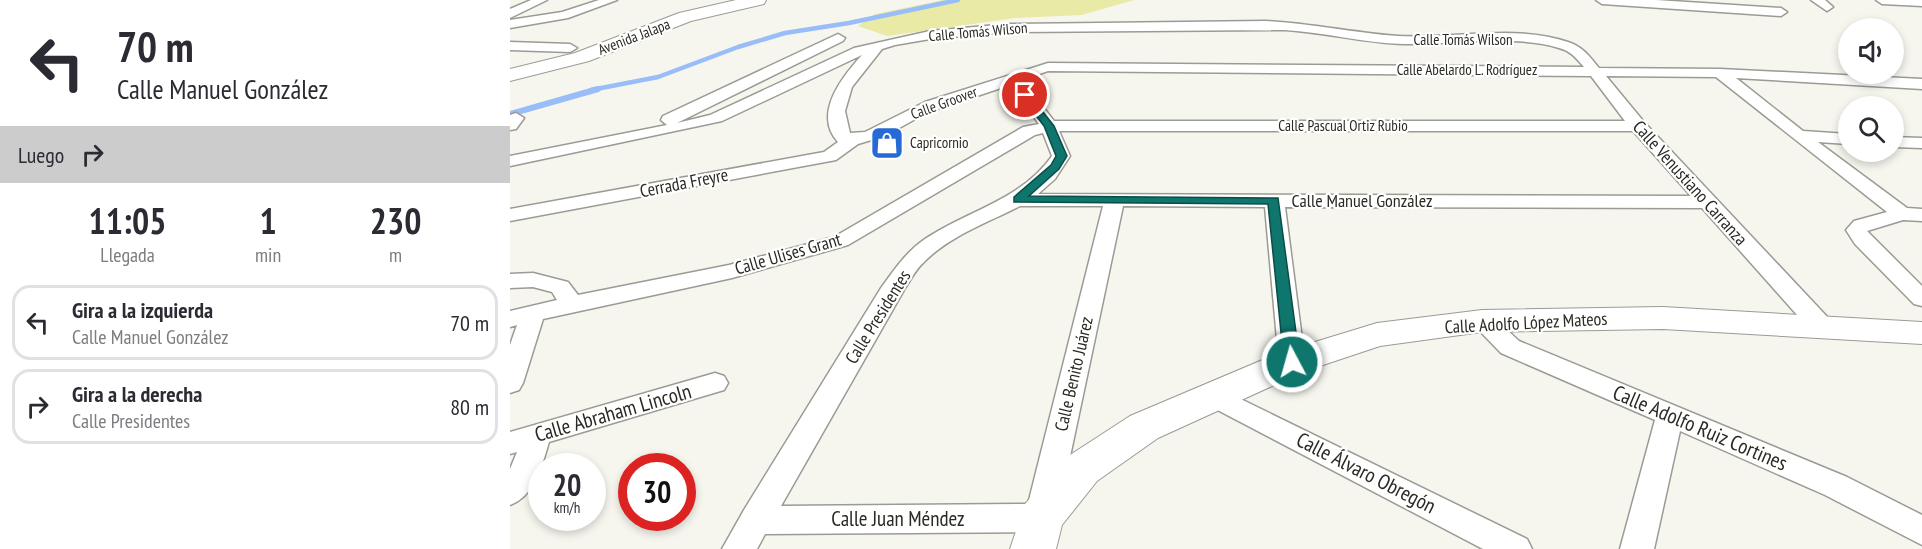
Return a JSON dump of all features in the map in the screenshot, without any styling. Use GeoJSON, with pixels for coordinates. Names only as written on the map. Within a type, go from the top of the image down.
{"type":"FeatureCollection","features":[{"type":"Feature","properties":{"kind":"street"},"geometry":{"type":"LineString","coordinates":[[510,14],[541,0]]}},
{"type":"Feature","properties":{"kind":"street"},"geometry":{"type":"LineString","coordinates":[[510,24],[564,15],[611,0]]}},
{"type":"Feature","properties":{"kind":"street","name":"Avenida Jalapa"},"geometry":{"type":"LineString","coordinates":[[510,75],[582,57],[686,17],[758,0]]}},
{"type":"Feature","properties":{"kind":"street"},"geometry":{"type":"LineString","coordinates":[[1602,0],[1781,12]]}},
{"type":"Feature","properties":{"kind":"street"},"geometry":{"type":"LineString","coordinates":[[1882,0],[1922,2]]}},
{"type":"Feature","properties":{"kind":"street","name":"Calle Tomás Wilson"},"geometry":{"type":"LineString","coordinates":[[638,135],[716,118],[841,59],[879,44],[937,34],[1027,28],[1298,27],[1399,40],[1531,39],[1558,42]]}},
{"type":"Feature","properties":{"kind":"street"},"geometry":{"type":"LineString","coordinates":[[510,161],[638,135],[838,38]]}},
{"type":"Feature","properties":{"kind":"street","name":"Calle Venustiano Carranza"},"geometry":{"type":"LineString","coordinates":[[1558,42],[1578,51],[1638,126],[1823,328]]}},
{"type":"Feature","properties":{"kind":"street"},"geometry":{"type":"LineString","coordinates":[[853,140],[843,138],[836,125],[840,96],[845,86],[879,44]]}},
{"type":"Feature","properties":{"kind":"street"},"geometry":{"type":"LineString","coordinates":[[510,46],[570,48]]}},
{"type":"Feature","properties":{"kind":"street","name":"Calle Abelardo L. Rodríguez"},"geometry":{"type":"LineString","coordinates":[[1013,79],[1032,70],[1048,67],[1720,73],[1922,84]]}},
{"type":"Feature","properties":{"kind":"street"},"geometry":{"type":"LineString","coordinates":[[1720,73],[1799,136],[1912,214]]}},
{"type":"Feature","properties":{"kind":"street","name":"Calle Groover"},"geometry":{"type":"LineString","coordinates":[[853,140],[868,137],[911,114],[934,105],[1013,79]]}},
{"type":"Feature","properties":{"kind":"street","name":"Calle Presidentes"},"geometry":{"type":"LineString","coordinates":[[739,549],[893,288],[915,258],[942,239],[1018,200],[1055,167],[1061,156],[1049,126],[1013,79]]}},
{"type":"Feature","properties":{"kind":"street","name":"Calle Pascual Ortiz Rubio"},"geometry":{"type":"LineString","coordinates":[[1049,126],[1638,126]]}},
{"type":"Feature","properties":{"kind":"street","name":"Calle Ulises Grant"},"geometry":{"type":"LineString","coordinates":[[521,316],[732,271],[841,241],[1029,131],[1049,126]]}},
{"type":"Feature","properties":{"kind":"street"},"geometry":{"type":"LineString","coordinates":[[1799,136],[1838,138]]}},
{"type":"Feature","properties":{"kind":"street","name":"Cerrada Freyre"},"geometry":{"type":"LineString","coordinates":[[510,215],[830,156],[853,140]]}},
{"type":"Feature","properties":{"kind":"street"},"geometry":{"type":"LineString","coordinates":[[1904,142],[1922,143]]}},
{"type":"Feature","properties":{"kind":"street","name":"Calle Benito Juárez"},"geometry":{"type":"LineString","coordinates":[[1037,533],[1115,199]]}},
{"type":"Feature","properties":{"kind":"street","name":"Calle Manuel González"},"geometry":{"type":"LineString","coordinates":[[1018,200],[1707,202]]}},
{"type":"Feature","properties":{"kind":"street"},"geometry":{"type":"LineString","coordinates":[[1274,201],[1292,362]]}},
{"type":"Feature","properties":{"kind":"street"},"geometry":{"type":"LineString","coordinates":[[1912,214],[1861,225],[1856,230],[1862,240],[1922,299]]}},
{"type":"Feature","properties":{"kind":"street"},"geometry":{"type":"LineString","coordinates":[[510,281],[533,280],[560,287],[572,304]]}},
{"type":"Feature","properties":{"kind":"street"},"geometry":{"type":"LineString","coordinates":[[510,383],[521,316]]}},
{"type":"Feature","properties":{"kind":"street","name":"Calle Adolfo López Mateos"},"geometry":{"type":"LineString","coordinates":[[1037,533],[1082,469],[1144,427],[1292,362],[1377,335],[1482,321],[1663,318],[1922,333]]}},
{"type":"Feature","properties":{"kind":"street","name":"Calle Adolfo Ruiz Cortines"},"geometry":{"type":"LineString","coordinates":[[1482,321],[1510,347],[1836,486],[1922,531]]}},
{"type":"Feature","properties":{"kind":"street","name":"Calle Abraham Lincoln"},"geometry":{"type":"LineString","coordinates":[[523,439],[715,383]]}},
{"type":"Feature","properties":{"kind":"street","name":"Calle Álvaro Obregón"},"geometry":{"type":"LineString","coordinates":[[1216,397],[1515,549]]}},
{"type":"Feature","properties":{"kind":"street"},"geometry":{"type":"LineString","coordinates":[[1637,549],[1670,415]]}},
{"type":"Feature","properties":{"kind":"street"},"geometry":{"type":"LineString","coordinates":[[510,492],[526,470],[523,439]]}},
{"type":"Feature","properties":{"kind":"street","name":"Calle Juan Méndez"},"geometry":{"type":"LineString","coordinates":[[755,520],[1037,533]]}},
{"type":"Feature","properties":{"kind":"green space"},"geometry":{"type":"Polygon","coordinates":[[[943,0],[1134,0],[1082,15],[1015,18],[887,36],[858,26],[875,14],[943,0]]]}},
{"type":"Feature","properties":{"kind":"waterway"},"geometry":{"type":"LineString","coordinates":[[591,90],[658,77],[738,47],[785,33],[849,23],[958,0]]}},
{"type":"Feature","properties":{"kind":"waterway"},"geometry":{"type":"LineString","coordinates":[[510,114],[598,89]]}},
{"type":"Feature","properties":{"kind":"place","name":"Capricornio"},"geometry":{"type":"Point","coordinates":[887,143]}},
{"type":"Feature","properties":{"kind":"route"},"geometry":{"type":"LineString","coordinates":[[1025,95],[1049,126],[1061,156],[1055,167],[1018,200],[1274,201],[1292,362]]}}]}
